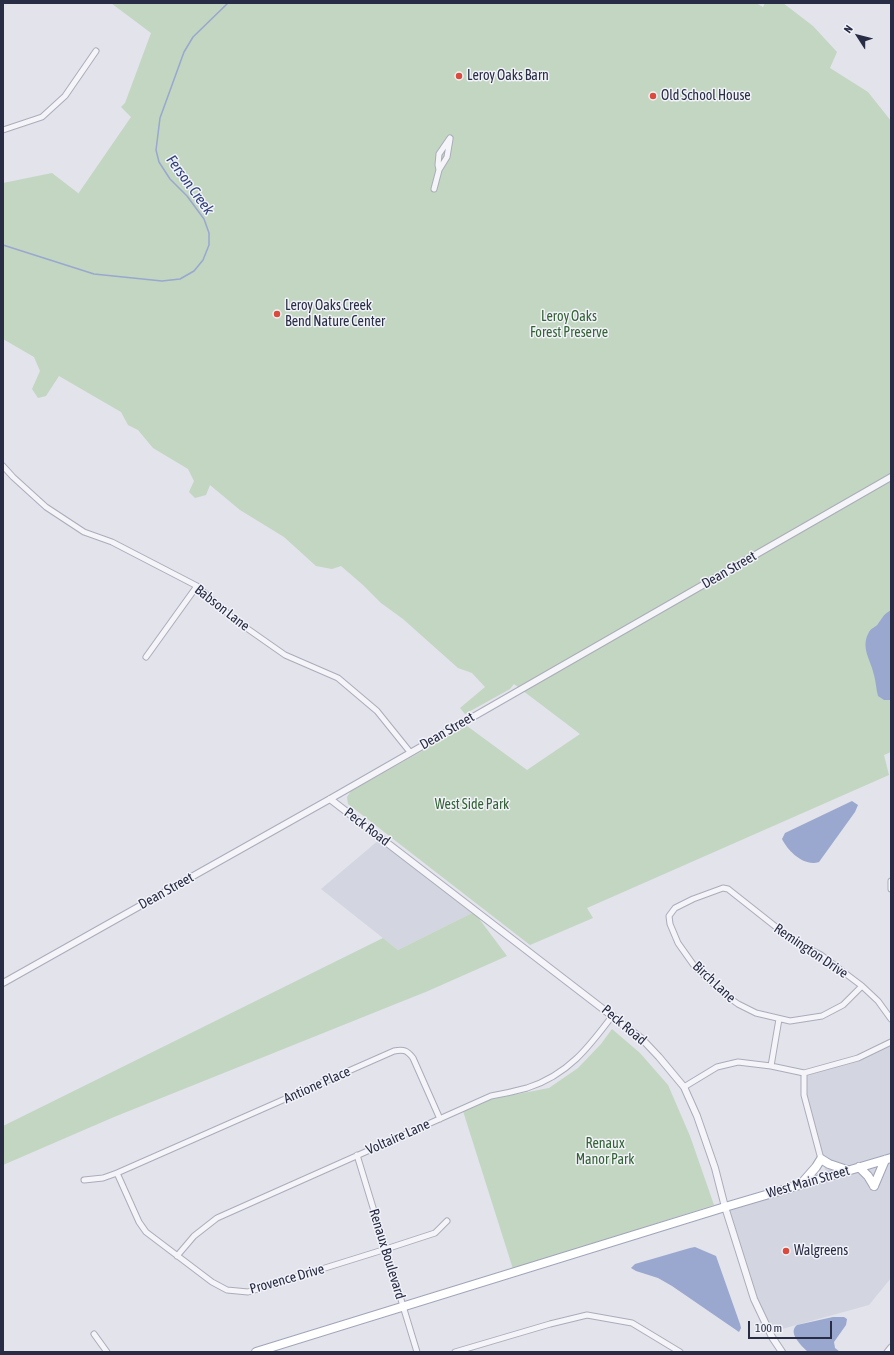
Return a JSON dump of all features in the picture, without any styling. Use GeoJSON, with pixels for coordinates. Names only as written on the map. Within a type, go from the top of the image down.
{"type":"FeatureCollection","features":[{"type":"Feature","properties":{"kind":"main road"},"geometry":{"type":"LineString","coordinates":[[801,1184],[821,1159],[829,1164],[847,1170]]}},
{"type":"Feature","properties":{"kind":"main road"},"geometry":{"type":"LineString","coordinates":[[859,1168],[868,1176],[874,1186],[888,1159]]}},
{"type":"Feature","properties":{"kind":"main road","name":"West Main Street"},"geometry":{"type":"LineString","coordinates":[[256,1352],[725,1207],[888,1159]]}},
{"type":"Feature","properties":{"kind":"street"},"geometry":{"type":"LineString","coordinates":[[3,130],[42,117],[65,96],[96,51]]}},
{"type":"Feature","properties":{"kind":"street"},"geometry":{"type":"LineString","coordinates":[[434,189],[438,170],[439,154],[450,138],[447,157],[438,170]]}},
{"type":"Feature","properties":{"kind":"street","name":"Babson Lane"},"geometry":{"type":"LineString","coordinates":[[3,466],[46,507],[84,532],[112,542],[197,586],[235,620],[285,655],[338,678],[377,711],[410,752]]}},
{"type":"Feature","properties":{"kind":"street","name":"Dean Street"},"geometry":{"type":"LineString","coordinates":[[3,983],[330,798],[891,476]]}},
{"type":"Feature","properties":{"kind":"street"},"geometry":{"type":"LineString","coordinates":[[146,657],[197,586]]}},
{"type":"Feature","properties":{"kind":"street","name":"Peck Road"},"geometry":{"type":"LineString","coordinates":[[330,798],[613,1015],[642,1039],[684,1087],[697,1116],[715,1168],[725,1207],[754,1299],[772,1337],[782,1352]]}},
{"type":"Feature","properties":{"kind":"street"},"geometry":{"type":"LineString","coordinates":[[891,881],[891,889]]}},
{"type":"Feature","properties":{"kind":"street","name":"Remington Drive"},"geometry":{"type":"LineString","coordinates":[[670,924],[669,916],[675,908],[693,899],[723,888],[728,889],[795,942],[821,955],[862,986],[878,1001],[891,1020]]}},
{"type":"Feature","properties":{"kind":"street","name":"Birch Lane"},"geometry":{"type":"LineString","coordinates":[[670,924],[678,943],[695,967],[724,994],[756,1014],[790,1021],[822,1016],[843,1005],[862,986]]}},
{"type":"Feature","properties":{"kind":"street","name":"Voltaire Lane"},"geometry":{"type":"LineString","coordinates":[[176,1256],[194,1236],[217,1218],[491,1096],[528,1088],[550,1078],[570,1065],[586,1050],[613,1015]]}},
{"type":"Feature","properties":{"kind":"street"},"geometry":{"type":"LineString","coordinates":[[771,1066],[779,1019]]}},
{"type":"Feature","properties":{"kind":"street"},"geometry":{"type":"LineString","coordinates":[[684,1087],[717,1067],[738,1062],[771,1066],[804,1073],[858,1058],[891,1042]]}},
{"type":"Feature","properties":{"kind":"street","name":"Antione Place"},"geometry":{"type":"LineString","coordinates":[[116,1173],[398,1050],[403,1050],[409,1053],[413,1058],[440,1119]]}},
{"type":"Feature","properties":{"kind":"street"},"geometry":{"type":"LineString","coordinates":[[804,1073],[804,1095],[821,1159]]}},
{"type":"Feature","properties":{"kind":"street","name":"Renaux Boulevard"},"geometry":{"type":"LineString","coordinates":[[357,1155],[418,1352]]}},
{"type":"Feature","properties":{"kind":"street"},"geometry":{"type":"LineString","coordinates":[[84,1180],[103,1178],[116,1173]]}},
{"type":"Feature","properties":{"kind":"street","name":"Provence Drive"},"geometry":{"type":"LineString","coordinates":[[116,1173],[139,1222],[146,1232],[212,1282],[227,1290],[248,1292],[386,1249],[435,1233],[448,1221]]}},
{"type":"Feature","properties":{"kind":"street"},"geometry":{"type":"LineString","coordinates":[[455,1352],[550,1324],[587,1315],[632,1322],[677,1351]]}},
{"type":"Feature","properties":{"kind":"street"},"geometry":{"type":"LineString","coordinates":[[94,1334],[107,1352]]}},
{"type":"Feature","properties":{"kind":"street"},"geometry":{"type":"LineString","coordinates":[[887,1352],[891,1347]]}},
{"type":"Feature","properties":{"kind":"shaded area"},"geometry":{"type":"Polygon","coordinates":[[[380,839],[474,912],[398,950],[321,889],[380,839]]]}},
{"type":"Feature","properties":{"kind":"shaded area"},"geometry":{"type":"Polygon","coordinates":[[[891,1044],[891,1154],[826,1174],[807,1096],[807,1074],[891,1044]]]}},
{"type":"Feature","properties":{"kind":"shaded area"},"geometry":{"type":"Polygon","coordinates":[[[891,1161],[891,1278],[869,1305],[771,1332],[756,1297],[729,1209],[891,1161]]]}},
{"type":"Feature","properties":{"kind":"green space","name":"Leroy Oaks Forest Preserve"},"geometry":{"type":"Polygon","coordinates":[[[111,3],[756,3],[763,7],[765,3],[783,3],[813,26],[837,52],[830,68],[868,92],[891,121],[891,752],[884,755],[889,775],[587,908],[593,918],[530,945],[348,804],[347,797],[351,791],[467,726],[527,770],[580,734],[514,684],[510,689],[465,714],[460,708],[485,687],[472,673],[458,668],[403,619],[381,603],[341,566],[332,569],[316,566],[284,537],[240,510],[210,485],[206,495],[195,498],[189,492],[194,481],[188,469],[153,448],[138,430],[128,425],[121,412],[59,376],[46,396],[38,398],[32,389],[40,371],[34,357],[3,339],[3,183],[52,173],[78,194],[131,117],[121,107],[125,103],[151,33],[111,3]]]}},
{"type":"Feature","properties":{"kind":"green space"},"geometry":{"type":"Polygon","coordinates":[[[474,912],[507,956],[428,991],[114,1117],[3,1165],[3,1126],[383,938],[398,950],[474,912]]]}},
{"type":"Feature","properties":{"kind":"green space","name":"Renaux Manor Park"},"geometry":{"type":"Polygon","coordinates":[[[612,1029],[640,1053],[668,1085],[690,1136],[714,1205],[513,1269],[463,1111],[492,1099],[549,1088],[578,1068],[601,1044],[612,1029]]]}},
{"type":"Feature","properties":{"kind":"water"},"geometry":{"type":"Polygon","coordinates":[[[891,610],[891,700],[884,700],[878,696],[873,670],[867,654],[866,643],[870,631],[891,610]]]}},
{"type":"Feature","properties":{"kind":"water"},"geometry":{"type":"Polygon","coordinates":[[[852,801],[858,805],[855,812],[819,862],[808,862],[797,857],[792,853],[782,839],[785,833],[852,801]]]}},
{"type":"Feature","properties":{"kind":"water"},"geometry":{"type":"Polygon","coordinates":[[[695,1247],[716,1256],[740,1324],[741,1328],[739,1332],[672,1286],[658,1278],[631,1268],[635,1264],[695,1247]]]}},
{"type":"Feature","properties":{"kind":"water"},"geometry":{"type":"Polygon","coordinates":[[[833,1317],[844,1317],[847,1319],[846,1325],[834,1342],[835,1348],[840,1352],[808,1352],[796,1339],[794,1328],[797,1325],[833,1317]]]}},
{"type":"Feature","properties":{"kind":"waterway","name":"Ferson Creek"},"geometry":{"type":"LineString","coordinates":[[3,245],[94,274],[162,281],[180,279],[194,271],[203,260],[209,245],[209,233],[204,219],[187,196],[170,179],[159,162],[156,150],[160,118],[184,52],[193,37],[228,3]]}},
{"type":"Feature","properties":{"kind":"place","name":"Leroy Oaks Barn"},"geometry":{"type":"Point","coordinates":[459,76]}},
{"type":"Feature","properties":{"kind":"place","name":"Old School House"},"geometry":{"type":"Point","coordinates":[653,96]}},
{"type":"Feature","properties":{"kind":"place","name":"Leroy Oaks Creek Bend Nature Center"},"geometry":{"type":"Point","coordinates":[277,314]}},
{"type":"Feature","properties":{"kind":"place","name":"Walgreens"},"geometry":{"type":"Point","coordinates":[786,1251]}},
{"type":"Feature","properties":{"kind":"park label","name":"West Side Park"},"geometry":{"type":"Point","coordinates":[472,805]}}]}
